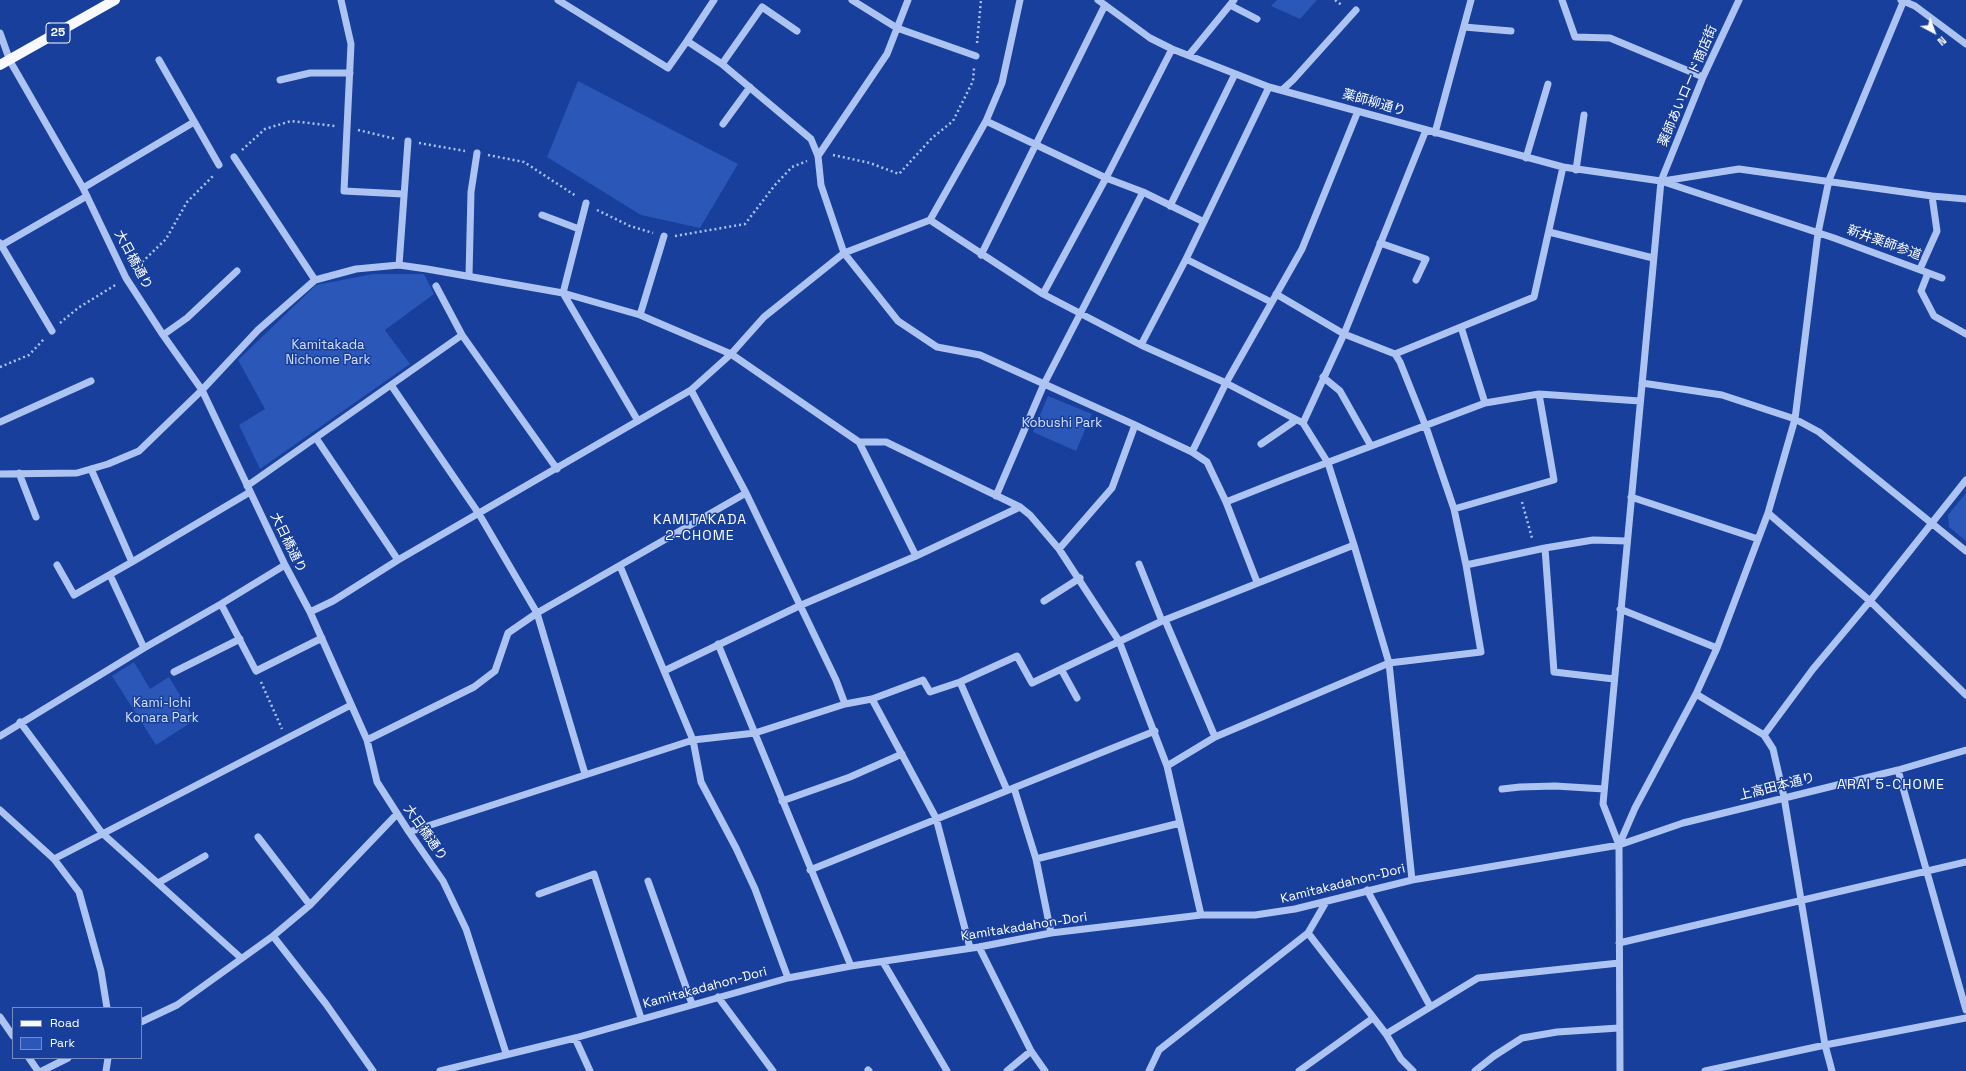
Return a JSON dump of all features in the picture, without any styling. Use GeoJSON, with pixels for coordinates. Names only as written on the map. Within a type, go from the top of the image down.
{"type":"FeatureCollection","features":[{"type":"Feature","properties":{"kind":"main road","name":"25"},"geometry":{"type":"LineString","coordinates":[[0,65],[10,61],[115,0]]}},
{"type":"Feature","properties":{"kind":"street"},"geometry":{"type":"LineString","coordinates":[[341,0],[351,44],[344,191],[404,194]]}},
{"type":"Feature","properties":{"kind":"street"},"geometry":{"type":"LineString","coordinates":[[558,0],[668,68],[714,0]]}},
{"type":"Feature","properties":{"kind":"street"},"geometry":{"type":"LineString","coordinates":[[852,0],[897,28],[976,56]]}},
{"type":"Feature","properties":{"kind":"street"},"geometry":{"type":"LineString","coordinates":[[818,156],[887,54],[908,0]]}},
{"type":"Feature","properties":{"kind":"street"},"geometry":{"type":"LineString","coordinates":[[310,612],[333,601],[398,560],[691,390],[731,354],[764,317],[844,254],[930,220],[986,122],[1002,83],[1020,0]]}},
{"type":"Feature","properties":{"kind":"street","name":"薬師柳通り"},"geometry":{"type":"LineString","coordinates":[[1098,0],[1150,38],[1269,87],[1563,167],[1661,181]]}},
{"type":"Feature","properties":{"kind":"street"},"geometry":{"type":"LineString","coordinates":[[1435,133],[1471,0]]}},
{"type":"Feature","properties":{"kind":"street"},"geometry":{"type":"LineString","coordinates":[[1562,0],[1575,37],[1610,38],[1703,77]]}},
{"type":"Feature","properties":{"kind":"street","name":"薬師あいロード商店街"},"geometry":{"type":"LineString","coordinates":[[1619,845],[1603,804],[1661,181],[1703,77],[1739,0]]}},
{"type":"Feature","properties":{"kind":"street"},"geometry":{"type":"LineString","coordinates":[[1620,1071],[1619,845],[1635,808],[1696,694],[1717,648],[1768,512],[1795,418],[1818,233],[1829,180],[1902,0],[1915,6],[1966,44]]}},
{"type":"Feature","properties":{"kind":"street"},"geometry":{"type":"LineString","coordinates":[[1189,55],[1232,3],[1257,19]]}},
{"type":"Feature","properties":{"kind":"street"},"geometry":{"type":"LineString","coordinates":[[981,255],[1105,5]]}},
{"type":"Feature","properties":{"kind":"street"},"geometry":{"type":"LineString","coordinates":[[722,64],[762,7],[797,31]]}},
{"type":"Feature","properties":{"kind":"street"},"geometry":{"type":"LineString","coordinates":[[1282,90],[1293,80],[1356,10]]}},
{"type":"Feature","properties":{"kind":"street"},"geometry":{"type":"LineString","coordinates":[[1464,27],[1511,31]]}},
{"type":"Feature","properties":{"kind":"street","name":"大日橋通り"},"geometry":{"type":"LineString","coordinates":[[0,33],[10,61],[83,188],[126,278],[162,335],[202,390],[285,565],[322,638],[367,740],[377,782],[443,881],[466,929],[506,1053]]}},
{"type":"Feature","properties":{"kind":"street"},"geometry":{"type":"LineString","coordinates":[[687,41],[722,64],[811,139],[818,156],[821,185],[844,254],[898,321],[937,347],[980,355],[1135,425],[1192,452],[1207,462],[1226,502],[1257,582]]}},
{"type":"Feature","properties":{"kind":"street"},"geometry":{"type":"LineString","coordinates":[[1043,294],[1106,178],[1172,48]]}},
{"type":"Feature","properties":{"kind":"street"},"geometry":{"type":"LineString","coordinates":[[159,60],[219,165]]}},
{"type":"Feature","properties":{"kind":"street"},"geometry":{"type":"LineString","coordinates":[[280,80],[310,73],[350,73]]}},
{"type":"Feature","properties":{"kind":"street"},"geometry":{"type":"LineString","coordinates":[[1170,206],[1235,74]]}},
{"type":"Feature","properties":{"kind":"street"},"geometry":{"type":"LineString","coordinates":[[1526,158],[1548,84]]}},
{"type":"Feature","properties":{"kind":"street"},"geometry":{"type":"LineString","coordinates":[[723,124],[750,87]]}},
{"type":"Feature","properties":{"kind":"street"},"geometry":{"type":"LineString","coordinates":[[1141,345],[1186,259],[1269,87]]}},
{"type":"Feature","properties":{"kind":"street"},"geometry":{"type":"LineString","coordinates":[[1192,452],[1226,383],[1302,249],[1358,111]]}},
{"type":"Feature","properties":{"kind":"street"},"geometry":{"type":"LineString","coordinates":[[1576,170],[1584,115]]}},
{"type":"Feature","properties":{"kind":"street"},"geometry":{"type":"LineString","coordinates":[[83,188],[194,122]]}},
{"type":"Feature","properties":{"kind":"street"},"geometry":{"type":"LineString","coordinates":[[986,122],[1106,178],[1143,192],[1204,222]]}},
{"type":"Feature","properties":{"kind":"street"},"geometry":{"type":"LineString","coordinates":[[1261,444],[1299,421],[1323,377],[1344,334],[1426,130]]}},
{"type":"Feature","properties":{"kind":"street"},"geometry":{"type":"LineString","coordinates":[[399,265],[408,141]]}},
{"type":"Feature","properties":{"kind":"street"},"geometry":{"type":"LineString","coordinates":[[469,276],[472,192],[477,153]]}},
{"type":"Feature","properties":{"kind":"street"},"geometry":{"type":"LineString","coordinates":[[234,157],[315,280]]}},
{"type":"Feature","properties":{"kind":"street"},"geometry":{"type":"LineString","coordinates":[[1395,354],[1534,298],[1563,167]]}},
{"type":"Feature","properties":{"kind":"street"},"geometry":{"type":"LineString","coordinates":[[1661,181],[1739,169],[1829,180],[1932,196],[1966,199]]}},
{"type":"Feature","properties":{"kind":"street","name":"新井薬師参道"},"geometry":{"type":"LineString","coordinates":[[1661,181],[1818,233],[1942,278]]}},
{"type":"Feature","properties":{"kind":"street"},"geometry":{"type":"LineString","coordinates":[[996,496],[1044,384],[1079,313],[1143,192]]}},
{"type":"Feature","properties":{"kind":"street"},"geometry":{"type":"LineString","coordinates":[[52,331],[1,244],[87,196]]}},
{"type":"Feature","properties":{"kind":"street"},"geometry":{"type":"LineString","coordinates":[[1920,269],[1937,231],[1932,196]]}},
{"type":"Feature","properties":{"kind":"street"},"geometry":{"type":"LineString","coordinates":[[586,203],[562,293],[638,421]]}},
{"type":"Feature","properties":{"kind":"street"},"geometry":{"type":"LineString","coordinates":[[542,215],[579,229]]}},
{"type":"Feature","properties":{"kind":"street"},"geometry":{"type":"LineString","coordinates":[[930,220],[981,255],[1043,294],[1141,345],[1226,383],[1299,421],[1328,463],[1354,544],[1388,663],[1412,880]]}},
{"type":"Feature","properties":{"kind":"street"},"geometry":{"type":"LineString","coordinates":[[1548,232],[1653,258]]}},
{"type":"Feature","properties":{"kind":"street"},"geometry":{"type":"LineString","coordinates":[[640,315],[664,236]]}},
{"type":"Feature","properties":{"kind":"street"},"geometry":{"type":"LineString","coordinates":[[1380,243],[1426,259],[1416,280]]}},
{"type":"Feature","properties":{"kind":"street"},"geometry":{"type":"LineString","coordinates":[[1186,259],[1271,302]]}},
{"type":"Feature","properties":{"kind":"street"},"geometry":{"type":"LineString","coordinates":[[0,474],[19,472],[77,473],[139,451],[202,390],[258,330],[315,280],[356,269],[399,265],[562,293],[640,315],[731,354],[859,442],[916,556]]}},
{"type":"Feature","properties":{"kind":"street"},"geometry":{"type":"LineString","coordinates":[[162,335],[187,318],[237,271]]}},
{"type":"Feature","properties":{"kind":"street"},"geometry":{"type":"LineString","coordinates":[[1928,273],[1921,291],[1934,316],[1966,334]]}},
{"type":"Feature","properties":{"kind":"street"},"geometry":{"type":"LineString","coordinates":[[436,286],[462,335],[557,469]]}},
{"type":"Feature","properties":{"kind":"street"},"geometry":{"type":"LineString","coordinates":[[1167,766],[1215,737],[1388,663],[1481,652],[1466,566],[1454,509],[1426,427],[1400,362],[1395,354],[1344,334],[1276,294]]}},
{"type":"Feature","properties":{"kind":"street"},"geometry":{"type":"LineString","coordinates":[[1461,327],[1485,403]]}},
{"type":"Feature","properties":{"kind":"street"},"geometry":{"type":"LineString","coordinates":[[57,565],[74,595],[110,575],[249,489],[316,438],[462,335]]}},
{"type":"Feature","properties":{"kind":"street"},"geometry":{"type":"LineString","coordinates":[[1323,377],[1340,391],[1371,446]]}},
{"type":"Feature","properties":{"kind":"street"},"geometry":{"type":"LineString","coordinates":[[0,422],[91,381]]}},
{"type":"Feature","properties":{"kind":"street"},"geometry":{"type":"LineString","coordinates":[[1642,383],[1722,395],[1795,418],[1819,432],[1966,551]]}},
{"type":"Feature","properties":{"kind":"street"},"geometry":{"type":"LineString","coordinates":[[391,385],[479,514],[537,613],[585,774]]}},
{"type":"Feature","properties":{"kind":"street"},"geometry":{"type":"LineString","coordinates":[[691,390],[746,493],[799,606],[836,680],[845,704]]}},
{"type":"Feature","properties":{"kind":"street"},"geometry":{"type":"LineString","coordinates":[[1454,509],[1554,480],[1539,394]]}},
{"type":"Feature","properties":{"kind":"street"},"geometry":{"type":"LineString","coordinates":[[1226,502],[1371,446],[1426,427],[1485,403],[1539,394],[1640,401]]}},
{"type":"Feature","properties":{"kind":"street"},"geometry":{"type":"LineString","coordinates":[[1059,549],[1112,488],[1135,425]]}},
{"type":"Feature","properties":{"kind":"street"},"geometry":{"type":"LineString","coordinates":[[316,438],[398,560]]}},
{"type":"Feature","properties":{"kind":"street"},"geometry":{"type":"LineString","coordinates":[[859,442],[886,442],[1020,507],[1030,515],[1059,549],[1080,578],[1119,641],[1155,731],[1167,766],[1201,915]]}},
{"type":"Feature","properties":{"kind":"street"},"geometry":{"type":"LineString","coordinates":[[91,469],[132,562]]}},
{"type":"Feature","properties":{"kind":"street"},"geometry":{"type":"LineString","coordinates":[[19,472],[36,517]]}},
{"type":"Feature","properties":{"kind":"street"},"geometry":{"type":"LineString","coordinates":[[1764,735],[1813,669],[1870,601],[1966,480]]}},
{"type":"Feature","properties":{"kind":"street"},"geometry":{"type":"LineString","coordinates":[[367,740],[474,687],[495,671],[508,633],[537,613],[746,493]]}},
{"type":"Feature","properties":{"kind":"street"},"geometry":{"type":"LineString","coordinates":[[1631,497],[1758,539]]}},
{"type":"Feature","properties":{"kind":"street"},"geometry":{"type":"LineString","coordinates":[[664,671],[799,606],[916,556],[1020,507]]}},
{"type":"Feature","properties":{"kind":"street"},"geometry":{"type":"LineString","coordinates":[[1768,512],[1870,601],[1966,695]]}},
{"type":"Feature","properties":{"kind":"street"},"geometry":{"type":"LineString","coordinates":[[1466,566],[1545,548],[1593,540],[1627,541]]}},
{"type":"Feature","properties":{"kind":"street"},"geometry":{"type":"LineString","coordinates":[[409,832],[692,740],[755,733],[845,704],[872,699],[923,680],[930,692],[960,682],[1018,656],[1032,683],[1164,620],[1354,544]]}},
{"type":"Feature","properties":{"kind":"street"},"geometry":{"type":"LineString","coordinates":[[1545,548],[1554,672],[1614,679]]}},
{"type":"Feature","properties":{"kind":"street"},"geometry":{"type":"LineString","coordinates":[[1139,564],[1215,737]]}},
{"type":"Feature","properties":{"kind":"street"},"geometry":{"type":"LineString","coordinates":[[0,736],[20,722],[144,648],[222,604],[285,565]]}},
{"type":"Feature","properties":{"kind":"street"},"geometry":{"type":"LineString","coordinates":[[620,566],[692,740],[702,782],[755,889],[788,978]]}},
{"type":"Feature","properties":{"kind":"street"},"geometry":{"type":"LineString","coordinates":[[110,575],[144,648]]}},
{"type":"Feature","properties":{"kind":"street"},"geometry":{"type":"LineString","coordinates":[[1044,601],[1080,578]]}},
{"type":"Feature","properties":{"kind":"street"},"geometry":{"type":"LineString","coordinates":[[222,604],[256,671],[322,638]]}},
{"type":"Feature","properties":{"kind":"street"},"geometry":{"type":"LineString","coordinates":[[1620,609],[1717,648]]}},
{"type":"Feature","properties":{"kind":"street"},"geometry":{"type":"LineString","coordinates":[[174,672],[240,639]]}},
{"type":"Feature","properties":{"kind":"street"},"geometry":{"type":"LineString","coordinates":[[718,644],[810,870],[851,966]]}},
{"type":"Feature","properties":{"kind":"street"},"geometry":{"type":"LineString","coordinates":[[1062,669],[1077,698]]}},
{"type":"Feature","properties":{"kind":"street"},"geometry":{"type":"LineString","coordinates":[[960,682],[1011,789],[1036,859],[1051,932]]}},
{"type":"Feature","properties":{"kind":"street"},"geometry":{"type":"LineString","coordinates":[[1696,694],[1764,735],[1773,749],[1784,797],[1825,1045],[1832,1071]]}},
{"type":"Feature","properties":{"kind":"street"},"geometry":{"type":"LineString","coordinates":[[872,699],[936,818],[970,948]]}},
{"type":"Feature","properties":{"kind":"street"},"geometry":{"type":"LineString","coordinates":[[54,859],[351,705]]}},
{"type":"Feature","properties":{"kind":"street"},"geometry":{"type":"LineString","coordinates":[[20,722],[102,833],[241,958]]}},
{"type":"Feature","properties":{"kind":"street"},"geometry":{"type":"LineString","coordinates":[[810,870],[1155,731]]}},
{"type":"Feature","properties":{"kind":"street","name":"上高田本通り"},"geometry":{"type":"LineString","coordinates":[[1619,845],[1683,823],[1898,770],[1966,750]]}},
{"type":"Feature","properties":{"kind":"street"},"geometry":{"type":"LineString","coordinates":[[782,801],[850,777],[902,754]]}},
{"type":"Feature","properties":{"kind":"street"},"geometry":{"type":"LineString","coordinates":[[1898,770],[1966,1010]]}},
{"type":"Feature","properties":{"kind":"street"},"geometry":{"type":"LineString","coordinates":[[1502,789],[1555,786],[1604,789]]}},
{"type":"Feature","properties":{"kind":"street"},"geometry":{"type":"LineString","coordinates":[[0,810],[54,859],[80,892],[101,971],[106,1007]]}},
{"type":"Feature","properties":{"kind":"street"},"geometry":{"type":"LineString","coordinates":[[142,1022],[177,1005],[273,936],[310,905],[397,814]]}},
{"type":"Feature","properties":{"kind":"street"},"geometry":{"type":"LineString","coordinates":[[1036,859],[1180,823]]}},
{"type":"Feature","properties":{"kind":"street"},"geometry":{"type":"LineString","coordinates":[[258,837],[310,905]]}},
{"type":"Feature","properties":{"kind":"street","name":"Kamitakadahon-Dori"},"geometry":{"type":"LineString","coordinates":[[440,1071],[460,1068],[506,1053],[575,1038],[641,1018],[788,978],[851,966],[970,948],[1051,932],[1201,915],[1256,915],[1326,902],[1367,890],[1412,880],[1619,845]]}},
{"type":"Feature","properties":{"kind":"street"},"geometry":{"type":"LineString","coordinates":[[158,883],[206,856]]}},
{"type":"Feature","properties":{"kind":"street"},"geometry":{"type":"LineString","coordinates":[[1619,943],[1966,862]]}},
{"type":"Feature","properties":{"kind":"street"},"geometry":{"type":"LineString","coordinates":[[539,894],[594,874],[641,1018]]}},
{"type":"Feature","properties":{"kind":"street"},"geometry":{"type":"LineString","coordinates":[[648,881],[692,1004]]}},
{"type":"Feature","properties":{"kind":"street"},"geometry":{"type":"LineString","coordinates":[[1367,890],[1430,1006]]}},
{"type":"Feature","properties":{"kind":"street"},"geometry":{"type":"LineString","coordinates":[[1149,1071],[1159,1050],[1308,933],[1326,902]]}},
{"type":"Feature","properties":{"kind":"street"},"geometry":{"type":"LineString","coordinates":[[1308,933],[1386,1034],[1401,1059],[1413,1071]]}},
{"type":"Feature","properties":{"kind":"street"},"geometry":{"type":"LineString","coordinates":[[273,936],[326,1004],[373,1071]]}},
{"type":"Feature","properties":{"kind":"street"},"geometry":{"type":"LineString","coordinates":[[979,946],[1031,1051],[1044,1071]]}},
{"type":"Feature","properties":{"kind":"street"},"geometry":{"type":"LineString","coordinates":[[883,962],[947,1071]]}},
{"type":"Feature","properties":{"kind":"street"},"geometry":{"type":"LineString","coordinates":[[1386,1034],[1478,978],[1619,963]]}},
{"type":"Feature","properties":{"kind":"street"},"geometry":{"type":"LineString","coordinates":[[718,997],[773,1071]]}},
{"type":"Feature","properties":{"kind":"street"},"geometry":{"type":"LineString","coordinates":[[0,1017],[12,1035]]}},
{"type":"Feature","properties":{"kind":"street"},"geometry":{"type":"LineString","coordinates":[[1299,1071],[1373,1018]]}},
{"type":"Feature","properties":{"kind":"street"},"geometry":{"type":"LineString","coordinates":[[1705,1071],[1825,1045],[1966,1018]]}},
{"type":"Feature","properties":{"kind":"street"},"geometry":{"type":"LineString","coordinates":[[1475,1071],[1494,1056],[1522,1038],[1557,1032],[1619,1028]]}},
{"type":"Feature","properties":{"kind":"street"},"geometry":{"type":"LineString","coordinates":[[575,1038],[590,1071]]}},
{"type":"Feature","properties":{"kind":"street"},"geometry":{"type":"LineString","coordinates":[[1007,1071],[1031,1051]]}},
{"type":"Feature","properties":{"kind":"street"},"geometry":{"type":"LineString","coordinates":[[30,1059],[38,1071]]}},
{"type":"Feature","properties":{"kind":"street"},"geometry":{"type":"LineString","coordinates":[[42,1071],[66,1059]]}},
{"type":"Feature","properties":{"kind":"street"},"geometry":{"type":"LineString","coordinates":[[106,1071],[108,1059]]}},
{"type":"Feature","properties":{"kind":"path"},"geometry":{"type":"LineString","coordinates":[[586,203],[605,215],[624,224],[664,236],[745,224],[792,167],[818,156],[837,155],[870,163],[899,174],[932,138],[953,121],[973,81],[982,0]]}},
{"type":"Feature","properties":{"kind":"path"},"geometry":{"type":"LineString","coordinates":[[126,278],[166,239],[187,202],[265,129],[291,121],[348,128]]}},
{"type":"Feature","properties":{"kind":"path"},"geometry":{"type":"LineString","coordinates":[[1518,490],[1536,550]]}},
{"type":"Feature","properties":{"kind":"path"},"geometry":{"type":"LineString","coordinates":[[256,671],[286,738]]}},
{"type":"Feature","properties":{"kind":"green space"},"geometry":{"type":"Polygon","coordinates":[[[1277,0],[1317,0],[1300,19],[1271,6],[1277,0]]]}},
{"type":"Feature","properties":{"kind":"green space"},"geometry":{"type":"Polygon","coordinates":[[[578,81],[738,164],[700,228],[641,215],[547,157],[578,81]]]}},
{"type":"Feature","properties":{"kind":"green space","name":"Kamitakada Nichome Park"},"geometry":{"type":"Polygon","coordinates":[[[373,274],[424,274],[434,294],[385,330],[410,364],[260,469],[239,425],[265,409],[238,360],[316,285],[373,274]]]}},
{"type":"Feature","properties":{"kind":"green space","name":"Kobushi Park"},"geometry":{"type":"Polygon","coordinates":[[[1048,396],[1092,414],[1076,451],[1033,432],[1048,396]]]}},
{"type":"Feature","properties":{"kind":"green space"},"geometry":{"type":"Polygon","coordinates":[[[1966,493],[1966,541],[1949,527],[1948,515],[1966,493]]]}},
{"type":"Feature","properties":{"kind":"green space","name":"Kami-Ichi Konara Park"},"geometry":{"type":"Polygon","coordinates":[[[134,662],[150,689],[169,677],[195,720],[156,745],[112,676],[134,662]]]}},
{"type":"Feature","properties":{"kind":"district","name":"KAMITAKADA 2-CHOME"},"geometry":{"type":"Point","coordinates":[700,528]}},
{"type":"Feature","properties":{"kind":"district","name":"ARAI 5-CHOME"},"geometry":{"type":"Point","coordinates":[1891,785]}}]}
